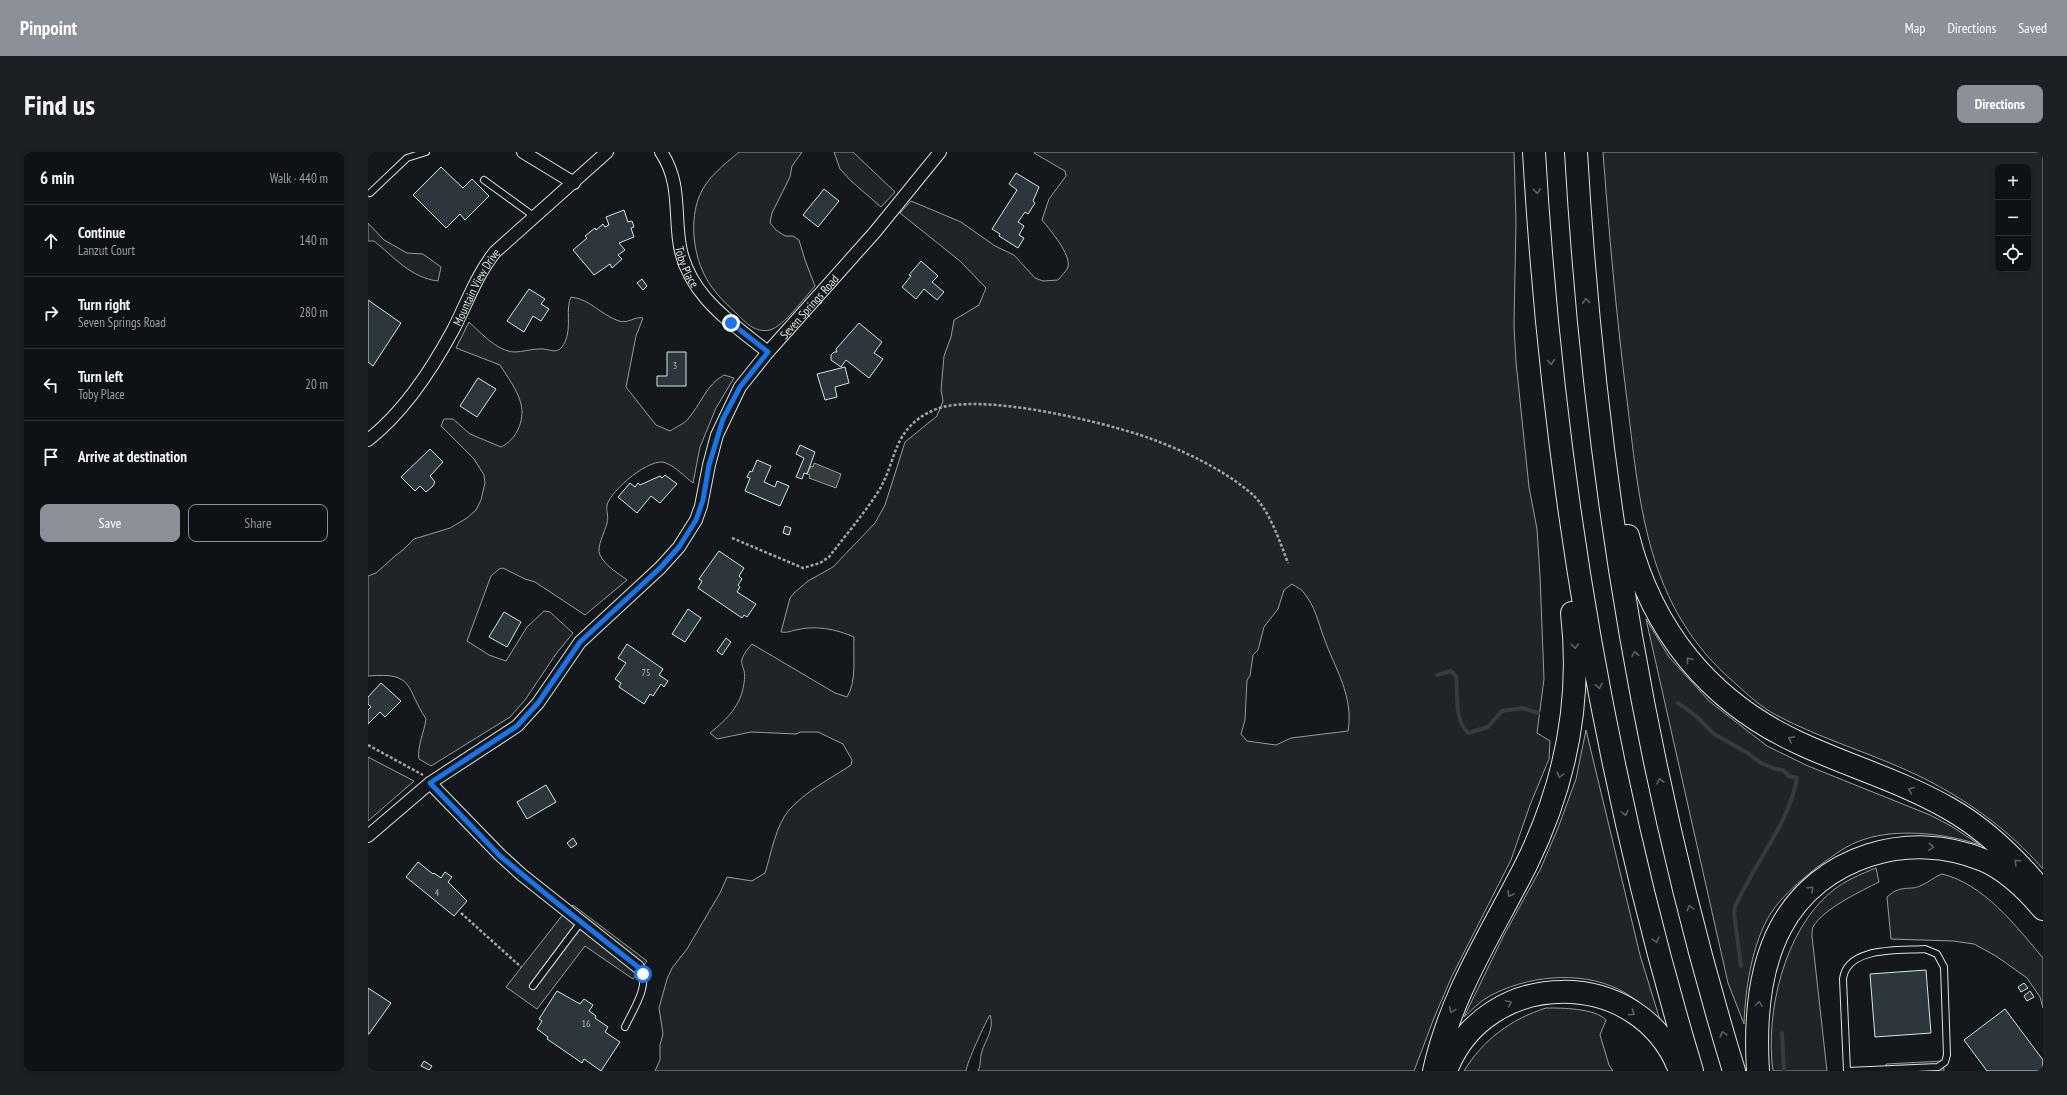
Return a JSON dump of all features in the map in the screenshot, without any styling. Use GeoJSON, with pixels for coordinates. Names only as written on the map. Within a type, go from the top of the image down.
{"type":"FeatureCollection","features":[{"type":"Feature","properties":{"kind":"highway"},"geometry":{"type":"LineString","coordinates":[[1534,152],[1542,276],[1563,468],[1585,613],[1614,764],[1644,895],[1692,1071]]}},
{"type":"Feature","properties":{"kind":"highway"},"geometry":{"type":"LineString","coordinates":[[1576,152],[1589,339],[1613,525],[1648,723],[1680,872],[1734,1071]]}},
{"type":"Feature","properties":{"kind":"highway"},"geometry":{"type":"LineString","coordinates":[[1589,339],[1612,438],[1621,505],[1636,566],[1665,628],[1686,656],[1710,684],[1753,719],[1768,728],[1800,744],[1913,790],[1963,817],[2003,847],[2043,892]]}},
{"type":"Feature","properties":{"kind":"highway"},"geometry":{"type":"LineString","coordinates":[[1434,1071],[1452,1008],[1479,951],[1538,840],[1554,798],[1566,755],[1573,709],[1576,666],[1574,625],[1563,516],[1563,468]]}},
{"type":"Feature","properties":{"kind":"highway"},"geometry":{"type":"LineString","coordinates":[[1758,1071],[1758,1008],[1765,972],[1775,940],[1795,905],[1814,886],[1836,869],[1859,858],[1889,850],[1920,847],[1946,849],[1970,855],[1994,865],[2027,890],[2043,909]]}},
{"type":"Feature","properties":{"kind":"highway"},"geometry":{"type":"LineString","coordinates":[[1446,1071],[1452,1057],[1466,1035],[1497,1009],[1536,993],[1567,991],[1582,992],[1610,1000],[1635,1014],[1646,1023],[1664,1043],[1680,1071]]}},
{"type":"Feature","properties":{"kind":"street"},"geometry":{"type":"LineString","coordinates":[[523,152],[574,183]]}},
{"type":"Feature","properties":{"kind":"street","name":"Mountain View Drive"},"geometry":{"type":"LineString","coordinates":[[368,440],[400,409],[437,359],[475,283],[488,262],[607,152]]}},
{"type":"Feature","properties":{"kind":"street","name":"Toby Place"},"geometry":{"type":"LineString","coordinates":[[661,152],[672,170],[675,184],[680,246],[690,278],[700,293],[718,311],[768,352]]}},
{"type":"Feature","properties":{"kind":"street","name":"Seven Springs Road"},"geometry":{"type":"LineString","coordinates":[[368,836],[432,782],[517,726],[538,703],[580,642],[660,568],[679,547],[696,520],[703,500],[709,465],[723,419],[740,387],[768,352],[875,232],[940,152]]}},
{"type":"Feature","properties":{"kind":"street"},"geometry":{"type":"LineString","coordinates":[[432,782],[500,856],[638,967]]}},
{"type":"Feature","properties":{"kind":"lane"},"geometry":{"type":"LineString","coordinates":[[370,193],[407,158],[426,152]]}},
{"type":"Feature","properties":{"kind":"lane"},"geometry":{"type":"LineString","coordinates":[[484,180],[535,217]]}},
{"type":"Feature","properties":{"kind":"lane"},"geometry":{"type":"LineString","coordinates":[[533,986],[581,922]]}},
{"type":"Feature","properties":{"kind":"lane"},"geometry":{"type":"LineString","coordinates":[[1925,949],[1937,954],[1944,967],[1947,1055],[1945,1062],[1938,1067],[1847,1071],[1843,979],[1847,966],[1857,958],[1870,954],[1925,949]]}},
{"type":"Feature","properties":{"kind":"lane"},"geometry":{"type":"LineString","coordinates":[[624,1026],[644,983],[643,974],[638,967]]}},
{"type":"Feature","properties":{"kind":"path"},"geometry":{"type":"LineString","coordinates":[[732,538],[803,568],[820,563],[828,557],[879,490],[897,443],[906,430],[933,410],[950,405],[982,404],[1016,407],[1106,425],[1148,438],[1185,453],[1232,479],[1253,495],[1275,528],[1288,563]]}},
{"type":"Feature","properties":{"kind":"path"},"geometry":{"type":"LineString","coordinates":[[368,745],[432,782]]}},
{"type":"Feature","properties":{"kind":"path"},"geometry":{"type":"LineString","coordinates":[[461,913],[521,967]]}},
{"type":"Feature","properties":{"kind":"shaded area"},"geometry":{"type":"Polygon","coordinates":[[[739,152],[802,152],[792,166],[790,177],[772,213],[770,223],[776,230],[785,236],[793,236],[799,240],[815,286],[782,323],[770,330],[765,331],[755,329],[743,320],[718,295],[704,274],[695,246],[694,216],[702,190],[716,172],[739,152]]]}},
{"type":"Feature","properties":{"kind":"shaded area"},"geometry":{"type":"Polygon","coordinates":[[[834,152],[853,152],[895,192],[881,207],[851,181],[840,169],[834,152]]]}},
{"type":"Feature","properties":{"kind":"shaded area"},"geometry":{"type":"Polygon","coordinates":[[[1514,152],[1516,221],[1514,326],[1516,362],[1529,487],[1537,529],[1540,576],[1544,679],[1537,733],[1550,741],[1549,759],[1530,805],[1511,860],[1452,976],[1414,1071],[978,1071],[982,1050],[990,1031],[990,1015],[980,1034],[966,1071],[655,1071],[660,1060],[660,1045],[663,1034],[659,1008],[667,979],[672,968],[687,949],[720,893],[727,877],[752,881],[765,873],[777,832],[784,816],[803,797],[851,765],[852,760],[843,744],[818,732],[800,732],[796,734],[751,732],[717,739],[710,733],[722,723],[740,699],[745,676],[742,661],[746,651],[752,644],[835,693],[847,697],[850,691],[854,668],[854,637],[833,630],[818,628],[781,632],[790,598],[808,581],[833,567],[875,523],[885,505],[905,442],[937,416],[943,401],[941,390],[944,356],[951,337],[954,320],[979,305],[986,288],[960,261],[900,213],[911,201],[961,222],[995,246],[1014,255],[1035,278],[1043,281],[1058,280],[1067,269],[1068,262],[1059,242],[1042,220],[1049,199],[1066,176],[1065,171],[1034,153],[1514,152]],[[1292,584],[1284,590],[1278,609],[1264,627],[1258,650],[1253,655],[1250,676],[1247,680],[1245,720],[1241,734],[1247,741],[1276,745],[1291,738],[1348,731],[1349,718],[1346,694],[1316,614],[1308,598],[1300,589],[1292,584]]]}},
{"type":"Feature","properties":{"kind":"shaded area"},"geometry":{"type":"Polygon","coordinates":[[[1603,152],[2043,152],[2043,869],[2030,854],[1969,804],[1935,784],[1900,767],[1793,724],[1776,715],[1750,697],[1705,654],[1682,621],[1664,587],[1652,550],[1643,513],[1636,473],[1622,362],[1603,152]]]}},
{"type":"Feature","properties":{"kind":"shaded area"},"geometry":{"type":"Polygon","coordinates":[[[368,223],[384,240],[407,253],[423,254],[441,267],[438,281],[419,276],[403,266],[374,241],[368,241],[368,223]]]}},
{"type":"Feature","properties":{"kind":"shaded area"},"geometry":{"type":"Polygon","coordinates":[[[571,297],[578,298],[622,322],[643,318],[636,336],[626,387],[656,425],[670,431],[680,425],[693,413],[708,389],[718,379],[724,375],[734,378],[716,408],[700,447],[693,483],[673,467],[666,463],[659,462],[651,464],[632,476],[623,483],[610,499],[607,505],[608,521],[600,544],[599,552],[605,563],[627,580],[585,615],[535,582],[525,579],[503,568],[499,569],[491,576],[467,641],[489,655],[506,661],[527,627],[544,611],[550,612],[573,633],[556,654],[525,700],[510,717],[431,766],[419,759],[420,744],[426,719],[407,684],[401,679],[394,677],[383,675],[368,676],[368,576],[376,573],[414,539],[450,528],[467,518],[476,510],[481,500],[485,483],[484,475],[474,459],[441,426],[444,419],[453,419],[470,434],[501,447],[511,440],[518,429],[522,417],[520,399],[500,365],[456,348],[469,322],[495,345],[508,351],[517,352],[543,349],[557,351],[562,347],[567,336],[569,302],[571,297]]]}},
{"type":"Feature","properties":{"kind":"shaded area"},"geometry":{"type":"Polygon","coordinates":[[[814,463],[841,474],[836,488],[809,478],[810,475],[807,474],[811,466],[813,467],[814,463]]]}},
{"type":"Feature","properties":{"kind":"shaded area"},"geometry":{"type":"Polygon","coordinates":[[[1646,619],[1669,657],[1709,701],[1767,746],[1808,766],[1930,815],[1951,826],[1980,845],[1951,837],[1918,833],[1886,834],[1871,837],[1851,844],[1816,868],[1780,901],[1764,925],[1754,952],[1748,982],[1744,1024],[1728,983],[1646,619]]]}},
{"type":"Feature","properties":{"kind":"shaded area"},"geometry":{"type":"Polygon","coordinates":[[[1586,730],[1640,955],[1660,1020],[1640,1003],[1618,989],[1603,983],[1586,979],[1569,978],[1535,980],[1518,984],[1485,999],[1464,1017],[1504,935],[1540,870],[1558,828],[1576,779],[1586,730]]]}},
{"type":"Feature","properties":{"kind":"shaded area"},"geometry":{"type":"Polygon","coordinates":[[[368,757],[414,781],[368,821],[368,757]]]}},
{"type":"Feature","properties":{"kind":"shaded area"},"geometry":{"type":"Polygon","coordinates":[[[1876,868],[1879,882],[1853,895],[1834,907],[1818,920],[1813,928],[1812,936],[1827,1071],[1773,1071],[1771,1048],[1775,999],[1781,974],[1790,950],[1801,928],[1815,909],[1836,888],[1859,875],[1876,868]]]}},
{"type":"Feature","properties":{"kind":"shaded area"},"geometry":{"type":"Polygon","coordinates":[[[1942,874],[1957,879],[1972,887],[1985,897],[2010,920],[2043,958],[2043,1008],[2040,997],[2027,978],[1996,956],[1974,944],[1953,941],[1891,939],[1887,897],[1897,890],[1913,888],[1925,884],[1942,874]]]}},
{"type":"Feature","properties":{"kind":"shaded area"},"geometry":{"type":"Polygon","coordinates":[[[573,905],[647,961],[633,979],[585,946],[537,1009],[506,987],[561,917],[573,905]]]}},
{"type":"Feature","properties":{"kind":"shaded area"},"geometry":{"type":"Polygon","coordinates":[[[1546,1008],[1586,1011],[1601,1016],[1606,1020],[1600,1035],[1609,1065],[1613,1071],[1464,1071],[1480,1050],[1499,1032],[1521,1018],[1546,1008]]]}},
{"type":"Feature","properties":{"kind":"shaded area"},"geometry":{"type":"Polygon","coordinates":[[[1943,1061],[1944,1071],[1886,1071],[1886,1064],[1943,1061]]]}},
{"type":"Feature","properties":{"kind":"building"},"geometry":{"type":"Polygon","coordinates":[[[441,167],[463,188],[472,179],[489,196],[465,220],[460,214],[446,228],[413,195],[441,167]]]}},
{"type":"Feature","properties":{"kind":"building"},"geometry":{"type":"Polygon","coordinates":[[[1016,173],[1039,187],[1033,201],[1035,203],[1028,214],[1025,212],[1018,222],[1024,226],[1019,235],[1024,238],[1018,248],[999,236],[1000,234],[992,229],[1017,190],[1009,184],[1016,173]]]}},
{"type":"Feature","properties":{"kind":"building"},"geometry":{"type":"Polygon","coordinates":[[[824,189],[839,201],[818,227],[803,215],[824,189]]]}},
{"type":"Feature","properties":{"kind":"building"},"geometry":{"type":"Polygon","coordinates":[[[624,210],[628,222],[632,221],[634,227],[631,228],[634,237],[619,243],[625,250],[618,255],[622,259],[612,268],[610,264],[594,275],[573,250],[587,238],[585,236],[595,228],[596,230],[603,224],[605,227],[609,225],[606,217],[624,210]]]}},
{"type":"Feature","properties":{"kind":"building"},"geometry":{"type":"Polygon","coordinates":[[[921,261],[938,276],[932,282],[944,292],[937,300],[924,289],[916,299],[902,287],[911,276],[909,275],[921,261]]]}},
{"type":"Feature","properties":{"kind":"building"},"geometry":{"type":"Polygon","coordinates":[[[642,279],[647,286],[643,290],[637,283],[642,279]]]}},
{"type":"Feature","properties":{"kind":"building"},"geometry":{"type":"Polygon","coordinates":[[[529,289],[545,299],[541,304],[549,309],[541,321],[533,316],[524,332],[507,321],[529,289]]]}},
{"type":"Feature","properties":{"kind":"building"},"geometry":{"type":"Polygon","coordinates":[[[368,300],[401,323],[373,366],[368,362],[368,300]]]}},
{"type":"Feature","properties":{"kind":"building"},"geometry":{"type":"Polygon","coordinates":[[[859,323],[882,342],[874,353],[883,359],[869,378],[846,360],[841,367],[831,360],[831,355],[834,352],[837,352],[836,349],[859,323]]]}},
{"type":"Feature","properties":{"kind":"building"},"geometry":{"type":"Polygon","coordinates":[[[667,352],[686,352],[686,386],[657,386],[657,376],[667,376],[667,352]]]}},
{"type":"Feature","properties":{"kind":"building"},"geometry":{"type":"Polygon","coordinates":[[[845,367],[849,383],[835,387],[837,397],[825,400],[817,374],[845,367]]]}},
{"type":"Feature","properties":{"kind":"building"},"geometry":{"type":"Polygon","coordinates":[[[478,378],[496,389],[477,417],[460,406],[478,378]]]}},
{"type":"Feature","properties":{"kind":"building"},"geometry":{"type":"Polygon","coordinates":[[[800,445],[815,452],[807,474],[804,473],[802,479],[796,477],[804,458],[796,454],[800,445]]]}},
{"type":"Feature","properties":{"kind":"building"},"geometry":{"type":"Polygon","coordinates":[[[430,449],[443,462],[430,476],[435,482],[433,486],[426,492],[420,486],[415,491],[401,477],[430,449]]]}},
{"type":"Feature","properties":{"kind":"building"},"geometry":{"type":"Polygon","coordinates":[[[757,460],[771,466],[764,482],[775,487],[777,481],[789,486],[780,506],[745,491],[750,478],[747,477],[750,471],[752,472],[757,460]]]}},
{"type":"Feature","properties":{"kind":"building"},"geometry":{"type":"Polygon","coordinates":[[[665,475],[677,484],[660,503],[651,496],[637,513],[618,497],[630,483],[635,487],[638,483],[640,485],[660,476],[662,478],[665,475]]]}},
{"type":"Feature","properties":{"kind":"building"},"geometry":{"type":"Polygon","coordinates":[[[785,526],[791,528],[789,535],[783,533],[785,526]]]}},
{"type":"Feature","properties":{"kind":"building"},"geometry":{"type":"Polygon","coordinates":[[[719,551],[744,568],[739,576],[742,579],[738,585],[740,587],[737,592],[756,604],[747,617],[744,615],[742,618],[698,588],[702,581],[699,579],[719,551]]]}},
{"type":"Feature","properties":{"kind":"building"},"geometry":{"type":"Polygon","coordinates":[[[688,609],[701,618],[685,642],[672,634],[688,609]]]}},
{"type":"Feature","properties":{"kind":"building"},"geometry":{"type":"Polygon","coordinates":[[[504,612],[521,622],[507,647],[489,637],[504,612]]]}},
{"type":"Feature","properties":{"kind":"building"},"geometry":{"type":"Polygon","coordinates":[[[726,638],[731,642],[722,655],[717,651],[726,638]]]}},
{"type":"Feature","properties":{"kind":"building"},"geometry":{"type":"Polygon","coordinates":[[[627,644],[663,669],[659,675],[668,681],[664,687],[661,684],[653,696],[650,694],[644,704],[619,687],[621,683],[615,679],[626,663],[618,658],[627,644]]]}},
{"type":"Feature","properties":{"kind":"building"},"geometry":{"type":"Polygon","coordinates":[[[381,683],[401,701],[385,717],[380,712],[368,724],[368,710],[371,707],[368,704],[368,697],[381,683]]]}},
{"type":"Feature","properties":{"kind":"building"},"geometry":{"type":"Polygon","coordinates":[[[546,785],[556,802],[527,819],[517,802],[546,785]]]}},
{"type":"Feature","properties":{"kind":"building"},"geometry":{"type":"Polygon","coordinates":[[[573,838],[577,844],[571,848],[567,843],[573,838]]]}},
{"type":"Feature","properties":{"kind":"building"},"geometry":{"type":"Polygon","coordinates":[[[418,862],[433,874],[434,873],[441,878],[445,872],[452,877],[448,882],[467,901],[454,916],[406,877],[418,862]]]}},
{"type":"Feature","properties":{"kind":"building"},"geometry":{"type":"Polygon","coordinates":[[[1926,970],[1931,1033],[1875,1037],[1870,974],[1926,970]]]}},
{"type":"Feature","properties":{"kind":"building"},"geometry":{"type":"Polygon","coordinates":[[[2024,983],[2028,988],[2021,992],[2018,987],[2024,983]]]}},
{"type":"Feature","properties":{"kind":"building"},"geometry":{"type":"Polygon","coordinates":[[[368,988],[391,1003],[369,1034],[368,1034],[368,988]]]}},
{"type":"Feature","properties":{"kind":"building"},"geometry":{"type":"Polygon","coordinates":[[[557,991],[580,1004],[584,999],[593,1005],[589,1011],[596,1016],[595,1018],[608,1027],[605,1032],[620,1042],[601,1071],[584,1059],[582,1063],[547,1039],[548,1037],[537,1029],[542,1021],[539,1019],[557,991]]]}},
{"type":"Feature","properties":{"kind":"building"},"geometry":{"type":"Polygon","coordinates":[[[2030,991],[2034,997],[2027,1001],[2024,996],[2030,991]]]}},
{"type":"Feature","properties":{"kind":"building"},"geometry":{"type":"Polygon","coordinates":[[[2005,1009],[2043,1060],[2042,1071],[1987,1071],[1964,1040],[2005,1009]]]}},
{"type":"Feature","properties":{"kind":"building"},"geometry":{"type":"Polygon","coordinates":[[[424,1061],[432,1066],[429,1070],[421,1066],[424,1061]]]}},
{"type":"Feature","properties":{"kind":"waterway"},"geometry":{"type":"LineString","coordinates":[[1437,675],[1451,671],[1456,676],[1460,721],[1468,733],[1488,727],[1502,711],[1523,708],[1538,713]]}},
{"type":"Feature","properties":{"kind":"waterway"},"geometry":{"type":"LineString","coordinates":[[1678,703],[1696,716],[1714,734],[1746,752],[1761,763],[1783,770],[1789,776],[1797,778],[1787,811],[1735,907],[1734,913],[1741,966]]}},
{"type":"Feature","properties":{"kind":"waterway"},"geometry":{"type":"LineString","coordinates":[[1782,1033],[1784,1071]]}},
{"type":"Feature","properties":{"kind":"route"},"geometry":{"type":"LineString","coordinates":[[643,974],[638,967],[500,856],[430,783],[517,726],[538,703],[571,653],[588,633],[660,568],[679,547],[688,534],[696,520],[703,500],[709,465],[723,419],[740,387],[768,352],[731,323]]}}]}
